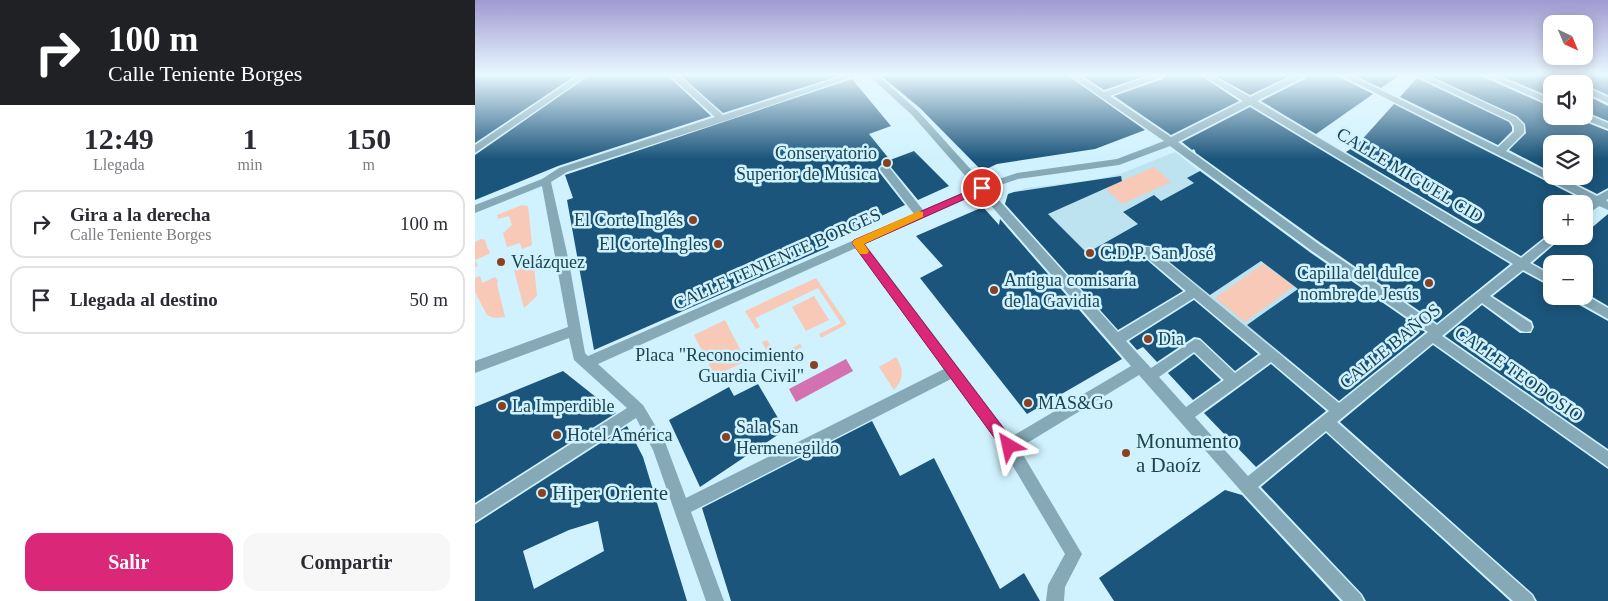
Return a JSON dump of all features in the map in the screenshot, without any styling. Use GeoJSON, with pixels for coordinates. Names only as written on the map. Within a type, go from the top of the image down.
{"type":"FeatureCollection","features":[{"type":"Feature","properties":{"kind":"street"},"geometry":{"type":"LineString","coordinates":[[475,150],[539,103]]}},
{"type":"Feature","properties":{"kind":"street"},"geometry":{"type":"LineString","coordinates":[[705,103],[722,119]]}},
{"type":"Feature","properties":{"kind":"street"},"geometry":{"type":"LineString","coordinates":[[475,209],[546,181],[563,170],[769,103]]}},
{"type":"Feature","properties":{"kind":"street"},"geometry":{"type":"LineString","coordinates":[[904,103],[915,113],[1247,486],[1355,601]]}},
{"type":"Feature","properties":{"kind":"street","name":"CALLE TEODOSIO"},"geometry":{"type":"LineString","coordinates":[[1115,103],[1155,130],[1608,460]]}},
{"type":"Feature","properties":{"kind":"street","name":"CALLE TENIENTE BORGES"},"geometry":{"type":"LineString","coordinates":[[583,360],[982,188],[1017,176],[1119,162],[1170,142],[1244,103]]}},
{"type":"Feature","properties":{"kind":"street","name":"CALLE MIGUEL CID"},"geometry":{"type":"LineString","coordinates":[[1255,103],[1543,276]]}},
{"type":"Feature","properties":{"kind":"street"},"geometry":{"type":"LineString","coordinates":[[1402,103],[1603,204],[1608,193]]}},
{"type":"Feature","properties":{"kind":"street"},"geometry":{"type":"LineString","coordinates":[[1480,103],[1513,119],[1519,125],[1519,133],[1499,152]]}},
{"type":"Feature","properties":{"kind":"street"},"geometry":{"type":"LineString","coordinates":[[1593,120],[1608,126]]}},
{"type":"Feature","properties":{"kind":"street"},"geometry":{"type":"LineString","coordinates":[[885,169],[920,214]]}},
{"type":"Feature","properties":{"kind":"street"},"geometry":{"type":"LineString","coordinates":[[546,181],[575,330],[583,360],[638,409],[661,447],[715,601]]}},
{"type":"Feature","properties":{"kind":"street"},"geometry":{"type":"LineString","coordinates":[[858,243],[1009,446],[1074,554],[1057,585],[1055,601]]}},
{"type":"Feature","properties":{"kind":"street","name":"CALLE BAÑOS"},"geometry":{"type":"LineString","coordinates":[[1247,486],[1545,245]]}},
{"type":"Feature","properties":{"kind":"street"},"geometry":{"type":"LineString","coordinates":[[1145,250],[1339,411]]}},
{"type":"Feature","properties":{"kind":"street"},"geometry":{"type":"LineString","coordinates":[[1117,340],[1195,291]]}},
{"type":"Feature","properties":{"kind":"street"},"geometry":{"type":"LineString","coordinates":[[1482,297],[1527,327]]}},
{"type":"Feature","properties":{"kind":"street"},"geometry":{"type":"LineString","coordinates":[[1592,305],[1608,314]]}},
{"type":"Feature","properties":{"kind":"street"},"geometry":{"type":"LineString","coordinates":[[475,367],[575,330]]}},
{"type":"Feature","properties":{"kind":"street"},"geometry":{"type":"LineString","coordinates":[[1009,446],[1195,344],[1234,381]]}},
{"type":"Feature","properties":{"kind":"street"},"geometry":{"type":"LineString","coordinates":[[1184,416],[1271,355]]}},
{"type":"Feature","properties":{"kind":"street"},"geometry":{"type":"LineString","coordinates":[[682,508],[954,370]]}},
{"type":"Feature","properties":{"kind":"street"},"geometry":{"type":"LineString","coordinates":[[475,514],[638,409]]}},
{"type":"Feature","properties":{"kind":"street"},"geometry":{"type":"LineString","coordinates":[[1327,422],[1526,601]]}},
{"type":"Feature","properties":{"kind":"shaded area","name":"C.D.P. San José"},"geometry":{"type":"Polygon","coordinates":[[[1175,152],[1206,177],[1161,201],[1154,195],[1123,213],[1164,244],[1247,250],[1347,280],[1299,347],[1284,358],[1142,243],[1080,279],[1006,200],[1008,194],[1026,188],[1093,180],[1120,174],[1175,152]]]}},
{"type":"Feature","properties":{"kind":"shaded area"},"geometry":{"type":"Polygon","coordinates":[[[1154,167],[1171,182],[1122,204],[1105,188],[1154,167]]]}},
{"type":"Feature","properties":{"kind":"shaded area"},"geometry":{"type":"Polygon","coordinates":[[[522,205],[528,206],[532,245],[522,249],[520,243],[507,247],[503,233],[512,225],[509,216],[498,219],[497,215],[522,205]]]}},
{"type":"Feature","properties":{"kind":"shaded area"},"geometry":{"type":"Polygon","coordinates":[[[481,239],[485,240],[488,250],[490,250],[489,254],[475,260],[475,242],[481,239]]]}},
{"type":"Feature","properties":{"kind":"shaded area"},"geometry":{"type":"Polygon","coordinates":[[[533,254],[537,296],[524,308],[514,270],[526,265],[524,258],[533,254]]]}},
{"type":"Feature","properties":{"kind":"shaded area"},"geometry":{"type":"Polygon","coordinates":[[[1263,264],[1294,286],[1245,322],[1215,298],[1263,264]]]}},
{"type":"Feature","properties":{"kind":"shaded area"},"geometry":{"type":"Polygon","coordinates":[[[480,276],[482,283],[495,277],[498,281],[497,284],[505,317],[494,318],[487,315],[475,292],[475,278],[480,276]]]}},
{"type":"Feature","properties":{"kind":"shaded area"},"geometry":{"type":"Polygon","coordinates":[[[816,278],[847,324],[821,338],[819,334],[841,323],[818,288],[755,318],[760,327],[756,329],[745,311],[816,278]]]}},
{"type":"Feature","properties":{"kind":"shaded area"},"geometry":{"type":"Polygon","coordinates":[[[814,296],[829,320],[806,331],[792,307],[814,296]]]}},
{"type":"Feature","properties":{"kind":"shaded area"},"geometry":{"type":"Polygon","coordinates":[[[725,320],[746,361],[715,376],[694,335],[725,320]]]}},
{"type":"Feature","properties":{"kind":"shaded area"},"geometry":{"type":"Polygon","coordinates":[[[767,340],[776,356],[800,344],[802,347],[773,362],[762,342],[767,340]]]}},
{"type":"Feature","properties":{"kind":"shaded area"},"geometry":{"type":"Polygon","coordinates":[[[896,357],[902,374],[900,382],[894,390],[879,367],[896,357]]]}},
{"type":"Feature","properties":{"kind":"shaded area"},"geometry":{"type":"Polygon","coordinates":[[[846,359],[853,371],[796,402],[789,389],[846,359]]]}},
{"type":"Feature","properties":{"kind":"building"},"geometry":{"type":"Polygon","coordinates":[[[475,103],[534,103],[475,143],[475,103]]]}},
{"type":"Feature","properties":{"kind":"building"},"geometry":{"type":"Polygon","coordinates":[[[550,103],[697,103],[711,116],[558,166],[475,200],[475,155],[550,103]]]}},
{"type":"Feature","properties":{"kind":"building"},"geometry":{"type":"Polygon","coordinates":[[[712,103],[754,103],[723,113],[712,103]]]}},
{"type":"Feature","properties":{"kind":"building"},"geometry":{"type":"Polygon","coordinates":[[[780,103],[872,103],[891,126],[869,134],[890,160],[914,151],[949,186],[918,200],[890,166],[881,165],[878,168],[879,172],[905,205],[825,242],[829,247],[594,350],[567,200],[573,198],[565,175],[780,103]]]}},
{"type":"Feature","properties":{"kind":"building"},"geometry":{"type":"Polygon","coordinates":[[[914,103],[1107,103],[1145,130],[1095,149],[997,164],[982,171],[914,103]]]}},
{"type":"Feature","properties":{"kind":"building"},"geometry":{"type":"Polygon","coordinates":[[[1124,103],[1235,103],[1171,135],[1124,103]]]}},
{"type":"Feature","properties":{"kind":"building"},"geometry":{"type":"Polygon","coordinates":[[[1264,103],[1360,103],[1316,134],[1264,103]]]}},
{"type":"Feature","properties":{"kind":"building"},"geometry":{"type":"Polygon","coordinates":[[[1412,103],[1469,103],[1509,122],[1512,131],[1498,145],[1412,103]]]}},
{"type":"Feature","properties":{"kind":"building"},"geometry":{"type":"Polygon","coordinates":[[[1489,103],[1542,103],[1543,125],[1593,125],[1608,131],[1608,188],[1597,194],[1580,185],[1593,185],[1593,135],[1543,135],[1543,168],[1509,150],[1526,133],[1525,124],[1517,116],[1489,103]]]}},
{"type":"Feature","properties":{"kind":"building"},"geometry":{"type":"Polygon","coordinates":[[[1593,103],[1602,103],[1608,106],[1608,121],[1593,115],[1593,103]]]}},
{"type":"Feature","properties":{"kind":"building"},"geometry":{"type":"Polygon","coordinates":[[[1394,104],[1543,180],[1543,185],[1554,185],[1573,195],[1543,195],[1543,238],[1521,256],[1346,152],[1358,144],[1394,104]]]}},
{"type":"Feature","properties":{"kind":"building"},"geometry":{"type":"Polygon","coordinates":[[[1250,107],[1510,264],[1437,323],[1321,243],[1182,142],[1250,107]]]}},
{"type":"Feature","properties":{"kind":"building"},"geometry":{"type":"Polygon","coordinates":[[[1200,171],[1311,253],[1425,332],[1339,401],[1247,325],[1298,289],[1261,261],[1210,295],[1150,246],[1141,245],[1137,249],[1140,254],[1183,291],[1118,330],[1005,204],[1008,194],[1014,192],[1121,176],[1122,181],[1048,214],[1087,253],[1138,224],[1123,212],[1154,195],[1161,201],[1194,183],[1187,178],[1200,171]]]}},
{"type":"Feature","properties":{"kind":"building"},"geometry":{"type":"Polygon","coordinates":[[[983,207],[999,225],[1000,219],[1122,359],[1027,414],[920,278],[943,266],[916,236],[983,207]]]}},
{"type":"Feature","properties":{"kind":"building"},"geometry":{"type":"Polygon","coordinates":[[[1608,214],[1608,306],[1593,297],[1593,255],[1543,255],[1543,269],[1533,263],[1554,245],[1593,245],[1593,227],[1608,214]]]}},
{"type":"Feature","properties":{"kind":"building"},"geometry":{"type":"Polygon","coordinates":[[[1523,272],[1543,283],[1543,305],[1579,305],[1608,321],[1608,449],[1445,336],[1482,305],[1520,333],[1531,333],[1534,327],[1532,321],[1493,296],[1523,272]]]}},
{"type":"Feature","properties":{"kind":"building"},"geometry":{"type":"Polygon","coordinates":[[[1194,300],[1258,354],[1235,371],[1200,338],[1194,337],[1157,362],[1143,347],[1137,350],[1129,341],[1194,300]]]}},
{"type":"Feature","properties":{"kind":"building"},"geometry":{"type":"Polygon","coordinates":[[[1433,345],[1608,469],[1608,601],[1537,601],[1533,594],[1340,422],[1433,345]]]}},
{"type":"Feature","properties":{"kind":"building"},"geometry":{"type":"Polygon","coordinates":[[[1194,354],[1221,380],[1193,400],[1168,373],[1194,354]]]}},
{"type":"Feature","properties":{"kind":"building"},"geometry":{"type":"Polygon","coordinates":[[[1271,364],[1326,411],[1256,467],[1204,413],[1271,364]]]}},
{"type":"Feature","properties":{"kind":"building"},"geometry":{"type":"Polygon","coordinates":[[[563,371],[616,413],[475,503],[475,407],[563,371]]]}},
{"type":"Feature","properties":{"kind":"building","name":"Sala San Hermenegildo"},"geometry":{"type":"Polygon","coordinates":[[[758,384],[785,430],[700,487],[669,420],[729,387],[734,396],[758,384]]]}},
{"type":"Feature","properties":{"kind":"building"},"geometry":{"type":"Polygon","coordinates":[[[872,421],[900,476],[934,458],[1000,589],[1024,573],[1040,601],[731,601],[702,508],[872,421]]]}},
{"type":"Feature","properties":{"kind":"building"},"geometry":{"type":"Polygon","coordinates":[[[627,426],[643,457],[687,601],[475,601],[475,524],[627,426]],[[598,521],[569,530],[523,551],[534,589],[604,551],[598,521]]]}},
{"type":"Feature","properties":{"kind":"building"},"geometry":{"type":"Polygon","coordinates":[[[1326,433],[1510,601],[1366,601],[1362,594],[1261,487],[1326,433]]]}},
{"type":"Feature","properties":{"kind":"building"},"geometry":{"type":"Polygon","coordinates":[[[1225,490],[1242,495],[1340,601],[1114,601],[1099,578],[1225,490]]]}},
{"type":"Feature","properties":{"kind":"slow traffic"},"geometry":{"type":"LineString","coordinates":[[864,251],[858,243],[919,215]]}},
{"type":"Feature","properties":{"kind":"place","name":"Conservatorio Superior de Música"},"geometry":{"type":"Point","coordinates":[887,163]}},
{"type":"Feature","properties":{"kind":"place","name":"El Corte Inglés"},"geometry":{"type":"Point","coordinates":[693,220]}},
{"type":"Feature","properties":{"kind":"place","name":"El Corte Ingles"},"geometry":{"type":"Point","coordinates":[718,244]}},
{"type":"Feature","properties":{"kind":"place","name":"C.D.P. San José"},"geometry":{"type":"Point","coordinates":[1090,253]}},
{"type":"Feature","properties":{"kind":"place","name":"Velázquez"},"geometry":{"type":"Point","coordinates":[501,262]}},
{"type":"Feature","properties":{"kind":"place","name":"Capilla del dulce nombre de Jesús"},"geometry":{"type":"Point","coordinates":[1429,283]}},
{"type":"Feature","properties":{"kind":"place","name":"Antigua comisaría de la Gavidia"},"geometry":{"type":"Point","coordinates":[994,290]}},
{"type":"Feature","properties":{"kind":"place","name":"Dia"},"geometry":{"type":"Point","coordinates":[1148,339]}},
{"type":"Feature","properties":{"kind":"place","name":"Placa \"Reconocimiento Guardia Civil\""},"geometry":{"type":"Point","coordinates":[814,365]}},
{"type":"Feature","properties":{"kind":"place","name":"MAS&Go"},"geometry":{"type":"Point","coordinates":[1028,403]}},
{"type":"Feature","properties":{"kind":"place","name":"La Imperdible"},"geometry":{"type":"Point","coordinates":[502,406]}},
{"type":"Feature","properties":{"kind":"place","name":"Hotel América"},"geometry":{"type":"Point","coordinates":[557,435]}},
{"type":"Feature","properties":{"kind":"place","name":"Sala San Hermenegildo"},"geometry":{"type":"Point","coordinates":[726,437]}},
{"type":"Feature","properties":{"kind":"place","name":"Monumento a Daoíz"},"geometry":{"type":"Point","coordinates":[1126,453]}},
{"type":"Feature","properties":{"kind":"place","name":"Hiper Oriente"},"geometry":{"type":"Point","coordinates":[542,493]}},
{"type":"Feature","properties":{"kind":"route"},"geometry":{"type":"LineString","coordinates":[[982,188],[858,243],[1009,446]]}}]}
